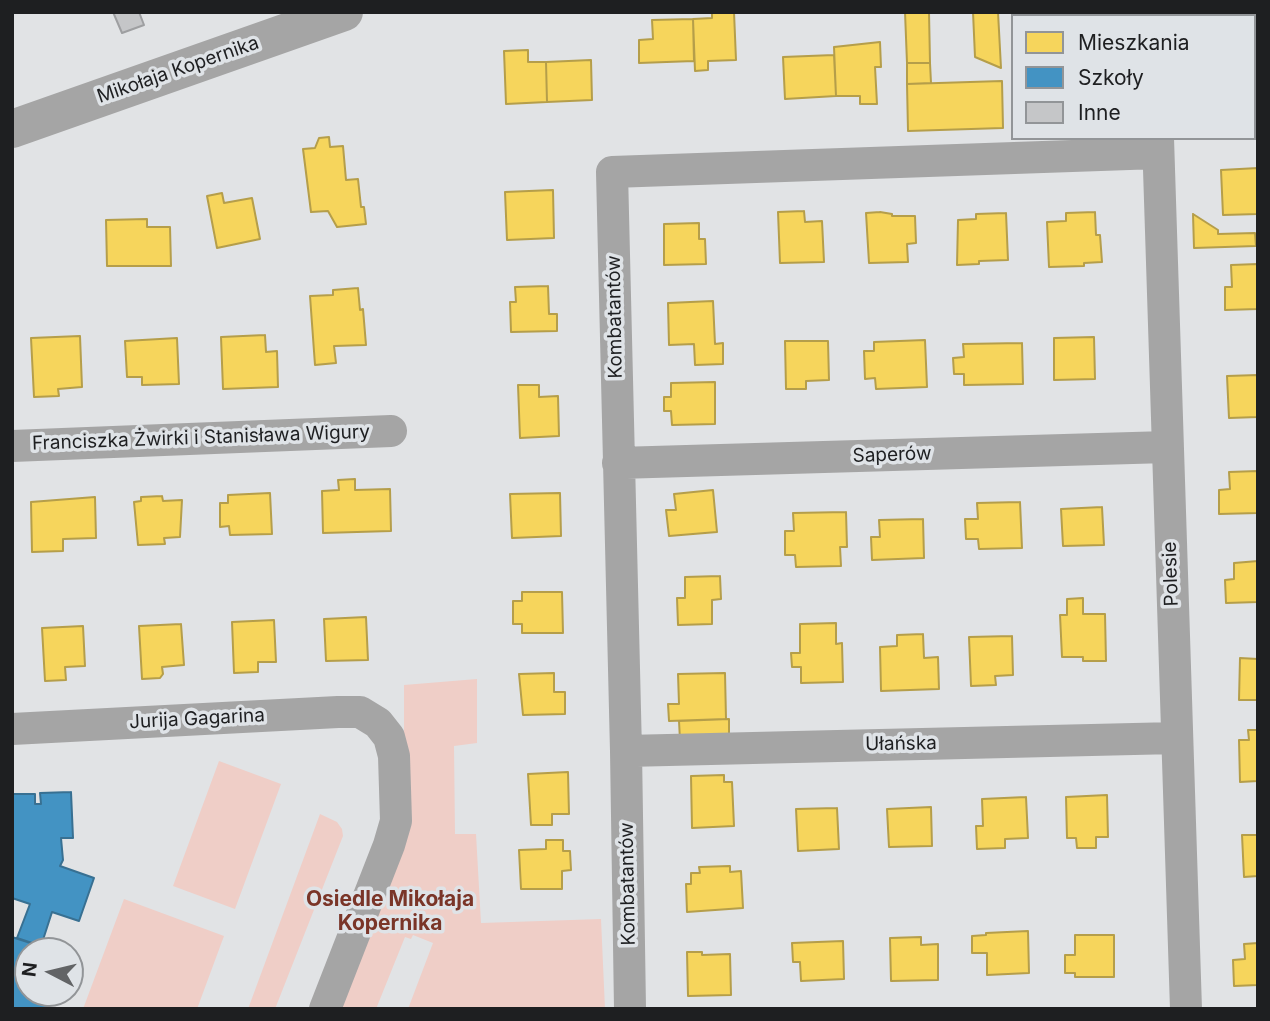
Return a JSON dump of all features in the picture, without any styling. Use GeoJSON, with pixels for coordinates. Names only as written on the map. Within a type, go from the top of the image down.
{"type":"FeatureCollection","features":[{"type":"Feature","properties":{"kind":"street","name":"Mikołaja Kopernika"},"geometry":{"type":"LineString","coordinates":[[12,129],[344,12]]}},
{"type":"Feature","properties":{"kind":"street","name":"Polesie"},"geometry":{"type":"LineString","coordinates":[[1158,146],[1175,738],[1186,1009]]}},
{"type":"Feature","properties":{"kind":"street","name":"Kombatantów"},"geometry":{"type":"LineString","coordinates":[[629,1009],[626,751],[612,172],[1158,146]]}},
{"type":"Feature","properties":{"kind":"street","name":"Franciszka Żwirki i Stanisława Wigury"},"geometry":{"type":"LineString","coordinates":[[12,446],[391,431]]}},
{"type":"Feature","properties":{"kind":"street","name":"Saperów"},"geometry":{"type":"LineString","coordinates":[[618,464],[1167,447]]}},
{"type":"Feature","properties":{"kind":"street","name":"Jurija Gagarina"},"geometry":{"type":"LineString","coordinates":[[12,729],[338,712],[360,712],[378,723],[389,737],[394,756],[396,821],[325,1009]]}},
{"type":"Feature","properties":{"kind":"street","name":"Ułańska"},"geometry":{"type":"LineString","coordinates":[[626,751],[1175,738]]}},
{"type":"Feature","properties":{"kind":"shaded area"},"geometry":{"type":"Polygon","coordinates":[[[477,679],[477,743],[454,746],[455,834],[476,834],[481,923],[601,919],[605,1009],[408,1009],[433,943],[413,935],[411,939],[405,937],[376,1009],[338,1009],[404,841],[404,685],[477,679]]]}},
{"type":"Feature","properties":{"kind":"shaded area"},"geometry":{"type":"Polygon","coordinates":[[[219,761],[281,784],[235,909],[173,886],[219,761]]]}},
{"type":"Feature","properties":{"kind":"shaded area"},"geometry":{"type":"Polygon","coordinates":[[[320,814],[337,822],[343,836],[275,1009],[248,1009],[320,814]]]}},
{"type":"Feature","properties":{"kind":"shaded area"},"geometry":{"type":"Polygon","coordinates":[[[124,899],[224,936],[197,1009],[83,1009],[124,899]]]}},
{"type":"Feature","properties":{"kind":"building: Mieszkania"},"geometry":{"type":"Polygon","coordinates":[[[712,12],[734,12],[736,60],[708,61],[708,70],[695,71],[693,19],[712,18],[712,12]]]}},
{"type":"Feature","properties":{"kind":"building: Mieszkania"},"geometry":{"type":"Polygon","coordinates":[[[905,12],[929,12],[930,63],[907,63],[905,12]]]}},
{"type":"Feature","properties":{"kind":"building: Mieszkania"},"geometry":{"type":"Polygon","coordinates":[[[973,12],[998,12],[1001,68],[975,57],[973,12]]]}},
{"type":"Feature","properties":{"kind":"building: Mieszkania"},"geometry":{"type":"Polygon","coordinates":[[[1258,12],[1258,24],[1256,14],[1216,14],[1258,12]]]}},
{"type":"Feature","properties":{"kind":"building: Mieszkania"},"geometry":{"type":"Polygon","coordinates":[[[693,19],[694,61],[639,63],[639,40],[653,39],[652,20],[693,19]]]}},
{"type":"Feature","properties":{"kind":"building: Mieszkania"},"geometry":{"type":"Polygon","coordinates":[[[880,42],[881,67],[875,67],[877,104],[860,104],[860,96],[836,96],[834,47],[880,42]]]}},
{"type":"Feature","properties":{"kind":"building: Mieszkania"},"geometry":{"type":"Polygon","coordinates":[[[528,50],[528,62],[546,62],[547,102],[506,104],[504,51],[528,50]]]}},
{"type":"Feature","properties":{"kind":"building: Mieszkania"},"geometry":{"type":"Polygon","coordinates":[[[834,55],[836,96],[785,99],[783,57],[834,55]]]}},
{"type":"Feature","properties":{"kind":"building: Mieszkania"},"geometry":{"type":"Polygon","coordinates":[[[591,60],[592,100],[547,102],[546,62],[591,60]]]}},
{"type":"Feature","properties":{"kind":"building: Mieszkania"},"geometry":{"type":"Polygon","coordinates":[[[907,63],[930,63],[931,83],[907,84],[907,63]]]}},
{"type":"Feature","properties":{"kind":"building: Mieszkania"},"geometry":{"type":"Polygon","coordinates":[[[1002,81],[1003,128],[908,131],[907,84],[1002,81]]]}},
{"type":"Feature","properties":{"kind":"building: Mieszkania"},"geometry":{"type":"Polygon","coordinates":[[[1256,81],[1258,81],[1256,123],[1256,81]]]}},
{"type":"Feature","properties":{"kind":"building: Mieszkania"},"geometry":{"type":"Polygon","coordinates":[[[329,137],[330,147],[343,146],[346,180],[358,179],[366,224],[337,227],[328,211],[311,212],[303,149],[315,148],[319,138],[329,137]]]}},
{"type":"Feature","properties":{"kind":"building: Mieszkania"},"geometry":{"type":"Polygon","coordinates":[[[1258,168],[1258,214],[1223,215],[1221,170],[1258,168]]]}},
{"type":"Feature","properties":{"kind":"building: Mieszkania"},"geometry":{"type":"Polygon","coordinates":[[[553,190],[554,238],[507,240],[505,192],[553,190]]]}},
{"type":"Feature","properties":{"kind":"building: Mieszkania"},"geometry":{"type":"Polygon","coordinates":[[[222,193],[224,203],[252,198],[260,239],[217,248],[207,196],[222,193]]]}},
{"type":"Feature","properties":{"kind":"building: Mieszkania"},"geometry":{"type":"Polygon","coordinates":[[[804,211],[805,222],[822,221],[824,262],[780,263],[778,212],[804,211]]]}},
{"type":"Feature","properties":{"kind":"building: Mieszkania"},"geometry":{"type":"Polygon","coordinates":[[[880,212],[892,216],[915,216],[916,243],[907,244],[908,262],[869,263],[866,213],[880,212]]]}},
{"type":"Feature","properties":{"kind":"building: Mieszkania"},"geometry":{"type":"Polygon","coordinates":[[[1095,212],[1096,235],[1100,235],[1102,262],[1084,263],[1084,266],[1049,267],[1047,222],[1066,221],[1066,213],[1095,212]]]}},
{"type":"Feature","properties":{"kind":"building: Mieszkania"},"geometry":{"type":"Polygon","coordinates":[[[1006,213],[1008,260],[957,265],[958,220],[976,219],[976,214],[1006,213]]]}},
{"type":"Feature","properties":{"kind":"building: Mieszkania"},"geometry":{"type":"Polygon","coordinates":[[[1193,214],[1218,230],[1218,234],[1255,233],[1256,246],[1194,248],[1193,214]]]}},
{"type":"Feature","properties":{"kind":"building: Mieszkania"},"geometry":{"type":"Polygon","coordinates":[[[147,219],[147,227],[170,227],[171,266],[107,266],[106,220],[147,219]]]}},
{"type":"Feature","properties":{"kind":"building: Mieszkania"},"geometry":{"type":"Polygon","coordinates":[[[699,223],[699,239],[705,239],[706,264],[664,265],[664,224],[699,223]]]}},
{"type":"Feature","properties":{"kind":"building: Mieszkania"},"geometry":{"type":"Polygon","coordinates":[[[1258,264],[1258,309],[1225,310],[1225,287],[1232,287],[1231,265],[1258,264]]]}},
{"type":"Feature","properties":{"kind":"building: Mieszkania"},"geometry":{"type":"Polygon","coordinates":[[[548,286],[549,314],[557,314],[557,331],[511,332],[510,302],[516,302],[515,287],[548,286]]]}},
{"type":"Feature","properties":{"kind":"building: Mieszkania"},"geometry":{"type":"Polygon","coordinates":[[[358,288],[366,345],[334,346],[336,363],[315,365],[310,296],[333,295],[333,290],[358,288]]]}},
{"type":"Feature","properties":{"kind":"building: Mieszkania"},"geometry":{"type":"Polygon","coordinates":[[[713,301],[715,344],[723,343],[723,364],[695,365],[694,344],[669,345],[668,303],[713,301]]]}},
{"type":"Feature","properties":{"kind":"building: Mieszkania"},"geometry":{"type":"Polygon","coordinates":[[[265,335],[266,352],[277,351],[278,387],[223,389],[221,337],[265,335]]]}},
{"type":"Feature","properties":{"kind":"building: Mieszkania"},"geometry":{"type":"Polygon","coordinates":[[[80,336],[82,387],[58,389],[59,396],[34,397],[31,338],[80,336]]]}},
{"type":"Feature","properties":{"kind":"building: Mieszkania"},"geometry":{"type":"Polygon","coordinates":[[[1094,337],[1095,379],[1054,380],[1054,338],[1094,337]]]}},
{"type":"Feature","properties":{"kind":"building: Mieszkania"},"geometry":{"type":"Polygon","coordinates":[[[177,338],[179,384],[142,385],[142,377],[127,377],[125,341],[177,338]]]}},
{"type":"Feature","properties":{"kind":"building: Mieszkania"},"geometry":{"type":"Polygon","coordinates":[[[925,340],[927,387],[876,389],[875,378],[865,379],[864,351],[874,351],[874,342],[925,340]]]}},
{"type":"Feature","properties":{"kind":"building: Mieszkania"},"geometry":{"type":"Polygon","coordinates":[[[785,341],[828,341],[829,380],[806,381],[806,389],[786,389],[785,341]]]}},
{"type":"Feature","properties":{"kind":"building: Mieszkania"},"geometry":{"type":"Polygon","coordinates":[[[1022,343],[1023,384],[964,385],[964,374],[954,374],[953,358],[964,357],[963,344],[1022,343]]]}},
{"type":"Feature","properties":{"kind":"building: Mieszkania"},"geometry":{"type":"Polygon","coordinates":[[[1258,375],[1258,417],[1229,418],[1227,376],[1258,375]]]}},
{"type":"Feature","properties":{"kind":"building: Mieszkania"},"geometry":{"type":"Polygon","coordinates":[[[715,382],[715,424],[672,425],[671,411],[664,411],[664,397],[671,397],[671,383],[715,382]]]}},
{"type":"Feature","properties":{"kind":"building: Mieszkania"},"geometry":{"type":"Polygon","coordinates":[[[518,385],[539,385],[539,397],[558,396],[559,436],[520,438],[518,385]]]}},
{"type":"Feature","properties":{"kind":"building: Mieszkania"},"geometry":{"type":"Polygon","coordinates":[[[1258,471],[1258,513],[1219,514],[1219,490],[1230,489],[1229,472],[1258,471]]]}},
{"type":"Feature","properties":{"kind":"building: Mieszkania"},"geometry":{"type":"Polygon","coordinates":[[[355,479],[355,490],[390,489],[391,531],[323,533],[322,491],[339,490],[338,480],[355,479]]]}},
{"type":"Feature","properties":{"kind":"building: Mieszkania"},"geometry":{"type":"Polygon","coordinates":[[[713,490],[717,532],[669,536],[666,510],[676,510],[674,494],[713,490]]]}},
{"type":"Feature","properties":{"kind":"building: Mieszkania"},"geometry":{"type":"Polygon","coordinates":[[[270,493],[272,534],[230,535],[229,526],[220,527],[220,503],[228,503],[228,495],[270,493]]]}},
{"type":"Feature","properties":{"kind":"building: Mieszkania"},"geometry":{"type":"Polygon","coordinates":[[[560,493],[561,536],[512,538],[510,494],[560,493]]]}},
{"type":"Feature","properties":{"kind":"building: Mieszkania"},"geometry":{"type":"Polygon","coordinates":[[[162,496],[163,501],[182,500],[180,537],[164,538],[165,544],[138,545],[134,502],[141,501],[141,497],[162,496]]]}},
{"type":"Feature","properties":{"kind":"building: Mieszkania"},"geometry":{"type":"Polygon","coordinates":[[[95,497],[96,538],[63,539],[63,551],[32,552],[31,502],[95,497]]]}},
{"type":"Feature","properties":{"kind":"building: Mieszkania"},"geometry":{"type":"Polygon","coordinates":[[[1020,502],[1022,548],[979,549],[978,539],[966,539],[965,519],[978,519],[977,503],[1020,502]]]}},
{"type":"Feature","properties":{"kind":"building: Mieszkania"},"geometry":{"type":"Polygon","coordinates":[[[1102,507],[1104,545],[1063,546],[1061,509],[1102,507]]]}},
{"type":"Feature","properties":{"kind":"building: Mieszkania"},"geometry":{"type":"Polygon","coordinates":[[[846,512],[847,547],[840,547],[841,566],[796,567],[795,555],[785,555],[785,531],[794,531],[793,513],[846,512]]]}},
{"type":"Feature","properties":{"kind":"building: Mieszkania"},"geometry":{"type":"Polygon","coordinates":[[[923,519],[924,558],[872,560],[871,537],[880,537],[879,520],[923,519]]]}},
{"type":"Feature","properties":{"kind":"building: Mieszkania"},"geometry":{"type":"Polygon","coordinates":[[[1258,561],[1258,602],[1226,603],[1225,580],[1234,579],[1234,563],[1258,561]]]}},
{"type":"Feature","properties":{"kind":"building: Mieszkania"},"geometry":{"type":"Polygon","coordinates":[[[720,576],[721,599],[712,600],[712,624],[678,625],[677,598],[685,598],[685,577],[720,576]]]}},
{"type":"Feature","properties":{"kind":"building: Mieszkania"},"geometry":{"type":"Polygon","coordinates":[[[522,592],[562,592],[563,633],[522,633],[522,624],[513,624],[513,601],[522,601],[522,592]]]}},
{"type":"Feature","properties":{"kind":"building: Mieszkania"},"geometry":{"type":"Polygon","coordinates":[[[1083,598],[1083,614],[1105,614],[1106,661],[1062,657],[1060,615],[1067,615],[1067,599],[1083,598]]]}},
{"type":"Feature","properties":{"kind":"building: Mieszkania"},"geometry":{"type":"Polygon","coordinates":[[[366,617],[368,660],[326,661],[324,619],[366,617]]]}},
{"type":"Feature","properties":{"kind":"building: Mieszkania"},"geometry":{"type":"Polygon","coordinates":[[[274,620],[276,662],[258,662],[258,672],[234,673],[232,622],[274,620]]]}},
{"type":"Feature","properties":{"kind":"building: Mieszkania"},"geometry":{"type":"Polygon","coordinates":[[[836,623],[836,644],[842,643],[843,682],[801,683],[801,667],[792,667],[791,653],[800,653],[800,624],[836,623]]]}},
{"type":"Feature","properties":{"kind":"building: Mieszkania"},"geometry":{"type":"Polygon","coordinates":[[[181,624],[184,665],[162,667],[163,674],[160,678],[142,679],[139,626],[181,624]]]}},
{"type":"Feature","properties":{"kind":"building: Mieszkania"},"geometry":{"type":"Polygon","coordinates":[[[83,626],[85,666],[65,667],[66,680],[45,681],[42,628],[83,626]]]}},
{"type":"Feature","properties":{"kind":"building: Mieszkania"},"geometry":{"type":"Polygon","coordinates":[[[923,634],[924,658],[938,657],[939,689],[881,691],[880,647],[897,646],[897,635],[923,634]]]}},
{"type":"Feature","properties":{"kind":"building: Mieszkania"},"geometry":{"type":"Polygon","coordinates":[[[1012,636],[1013,675],[995,676],[996,685],[971,686],[969,637],[1012,636]]]}},
{"type":"Feature","properties":{"kind":"building: Mieszkania"},"geometry":{"type":"Polygon","coordinates":[[[1240,658],[1258,659],[1258,700],[1239,700],[1240,658]]]}},
{"type":"Feature","properties":{"kind":"building: Mieszkania"},"geometry":{"type":"Polygon","coordinates":[[[554,673],[554,692],[565,692],[565,714],[523,715],[519,674],[554,673]]]}},
{"type":"Feature","properties":{"kind":"building: Mieszkania"},"geometry":{"type":"Polygon","coordinates":[[[725,673],[726,719],[669,721],[668,704],[679,704],[678,674],[725,673]]]}},
{"type":"Feature","properties":{"kind":"building: Mieszkania"},"geometry":{"type":"Polygon","coordinates":[[[729,719],[729,738],[680,740],[679,721],[729,719]]]}},
{"type":"Feature","properties":{"kind":"building: Mieszkania"},"geometry":{"type":"Polygon","coordinates":[[[1248,730],[1258,730],[1258,781],[1240,782],[1239,740],[1249,740],[1248,730]]]}},
{"type":"Feature","properties":{"kind":"building: Mieszkania"},"geometry":{"type":"Polygon","coordinates":[[[568,772],[569,814],[552,814],[552,825],[531,825],[528,774],[568,772]]]}},
{"type":"Feature","properties":{"kind":"building: Mieszkania"},"geometry":{"type":"Polygon","coordinates":[[[724,775],[724,782],[732,782],[734,826],[692,828],[691,776],[724,775]]]}},
{"type":"Feature","properties":{"kind":"building: Mieszkania"},"geometry":{"type":"Polygon","coordinates":[[[1107,795],[1108,837],[1096,837],[1096,848],[1077,848],[1076,838],[1067,838],[1066,797],[1107,795]]]}},
{"type":"Feature","properties":{"kind":"building: Mieszkania"},"geometry":{"type":"Polygon","coordinates":[[[1026,797],[1028,838],[1005,839],[1005,848],[977,849],[976,826],[983,826],[982,799],[1026,797]]]}},
{"type":"Feature","properties":{"kind":"building: Mieszkania"},"geometry":{"type":"Polygon","coordinates":[[[931,807],[932,846],[889,847],[887,809],[931,807]]]}},
{"type":"Feature","properties":{"kind":"building: Mieszkania"},"geometry":{"type":"Polygon","coordinates":[[[837,808],[839,849],[798,851],[796,809],[837,808]]]}},
{"type":"Feature","properties":{"kind":"building: Mieszkania"},"geometry":{"type":"Polygon","coordinates":[[[1242,835],[1258,835],[1258,876],[1244,877],[1242,835]]]}},
{"type":"Feature","properties":{"kind":"building: Mieszkania"},"geometry":{"type":"Polygon","coordinates":[[[546,840],[563,840],[563,851],[570,851],[571,870],[562,871],[562,889],[521,889],[519,850],[546,849],[546,840]]]}},
{"type":"Feature","properties":{"kind":"building: Mieszkania"},"geometry":{"type":"Polygon","coordinates":[[[730,866],[730,872],[741,871],[743,908],[687,912],[686,884],[691,884],[691,873],[700,873],[699,867],[730,866]]]}},
{"type":"Feature","properties":{"kind":"building: Mieszkania"},"geometry":{"type":"Polygon","coordinates":[[[1028,931],[1029,973],[987,975],[987,953],[972,953],[972,936],[1028,931]]]}},
{"type":"Feature","properties":{"kind":"building: Mieszkania"},"geometry":{"type":"Polygon","coordinates":[[[1075,935],[1114,935],[1114,977],[1075,977],[1075,973],[1065,973],[1065,955],[1075,955],[1075,935]]]}},
{"type":"Feature","properties":{"kind":"building: Mieszkania"},"geometry":{"type":"Polygon","coordinates":[[[921,937],[921,945],[938,944],[938,980],[891,981],[890,938],[921,937]]]}},
{"type":"Feature","properties":{"kind":"building: Mieszkania"},"geometry":{"type":"Polygon","coordinates":[[[843,941],[844,979],[801,981],[800,962],[793,962],[792,943],[843,941]]]}},
{"type":"Feature","properties":{"kind":"building: Mieszkania"},"geometry":{"type":"Polygon","coordinates":[[[1258,943],[1258,985],[1234,986],[1233,960],[1245,959],[1244,944],[1258,943]]]}},
{"type":"Feature","properties":{"kind":"building: Mieszkania"},"geometry":{"type":"Polygon","coordinates":[[[687,952],[702,952],[702,955],[730,954],[731,995],[688,996],[687,952]]]}},
{"type":"Feature","properties":{"kind":"building: Szkoły"},"geometry":{"type":"Polygon","coordinates":[[[71,792],[73,838],[61,838],[63,860],[60,866],[94,878],[79,921],[52,912],[44,937],[17,937],[30,904],[12,898],[12,794],[35,794],[35,804],[41,804],[40,793],[71,792]]]}},
{"type":"Feature","properties":{"kind":"building: Szkoły"},"geometry":{"type":"Polygon","coordinates":[[[12,937],[14,1007],[48,1007],[12,1009],[12,937]]]}},
{"type":"Feature","properties":{"kind":"building: Inne"},"geometry":{"type":"Polygon","coordinates":[[[113,12],[139,12],[144,25],[122,33],[113,12]]]}},
{"type":"Feature","properties":{"kind":"district","name":"Osiedle Mikołaja Kopernika"},"geometry":{"type":"Point","coordinates":[390,912]}}]}
